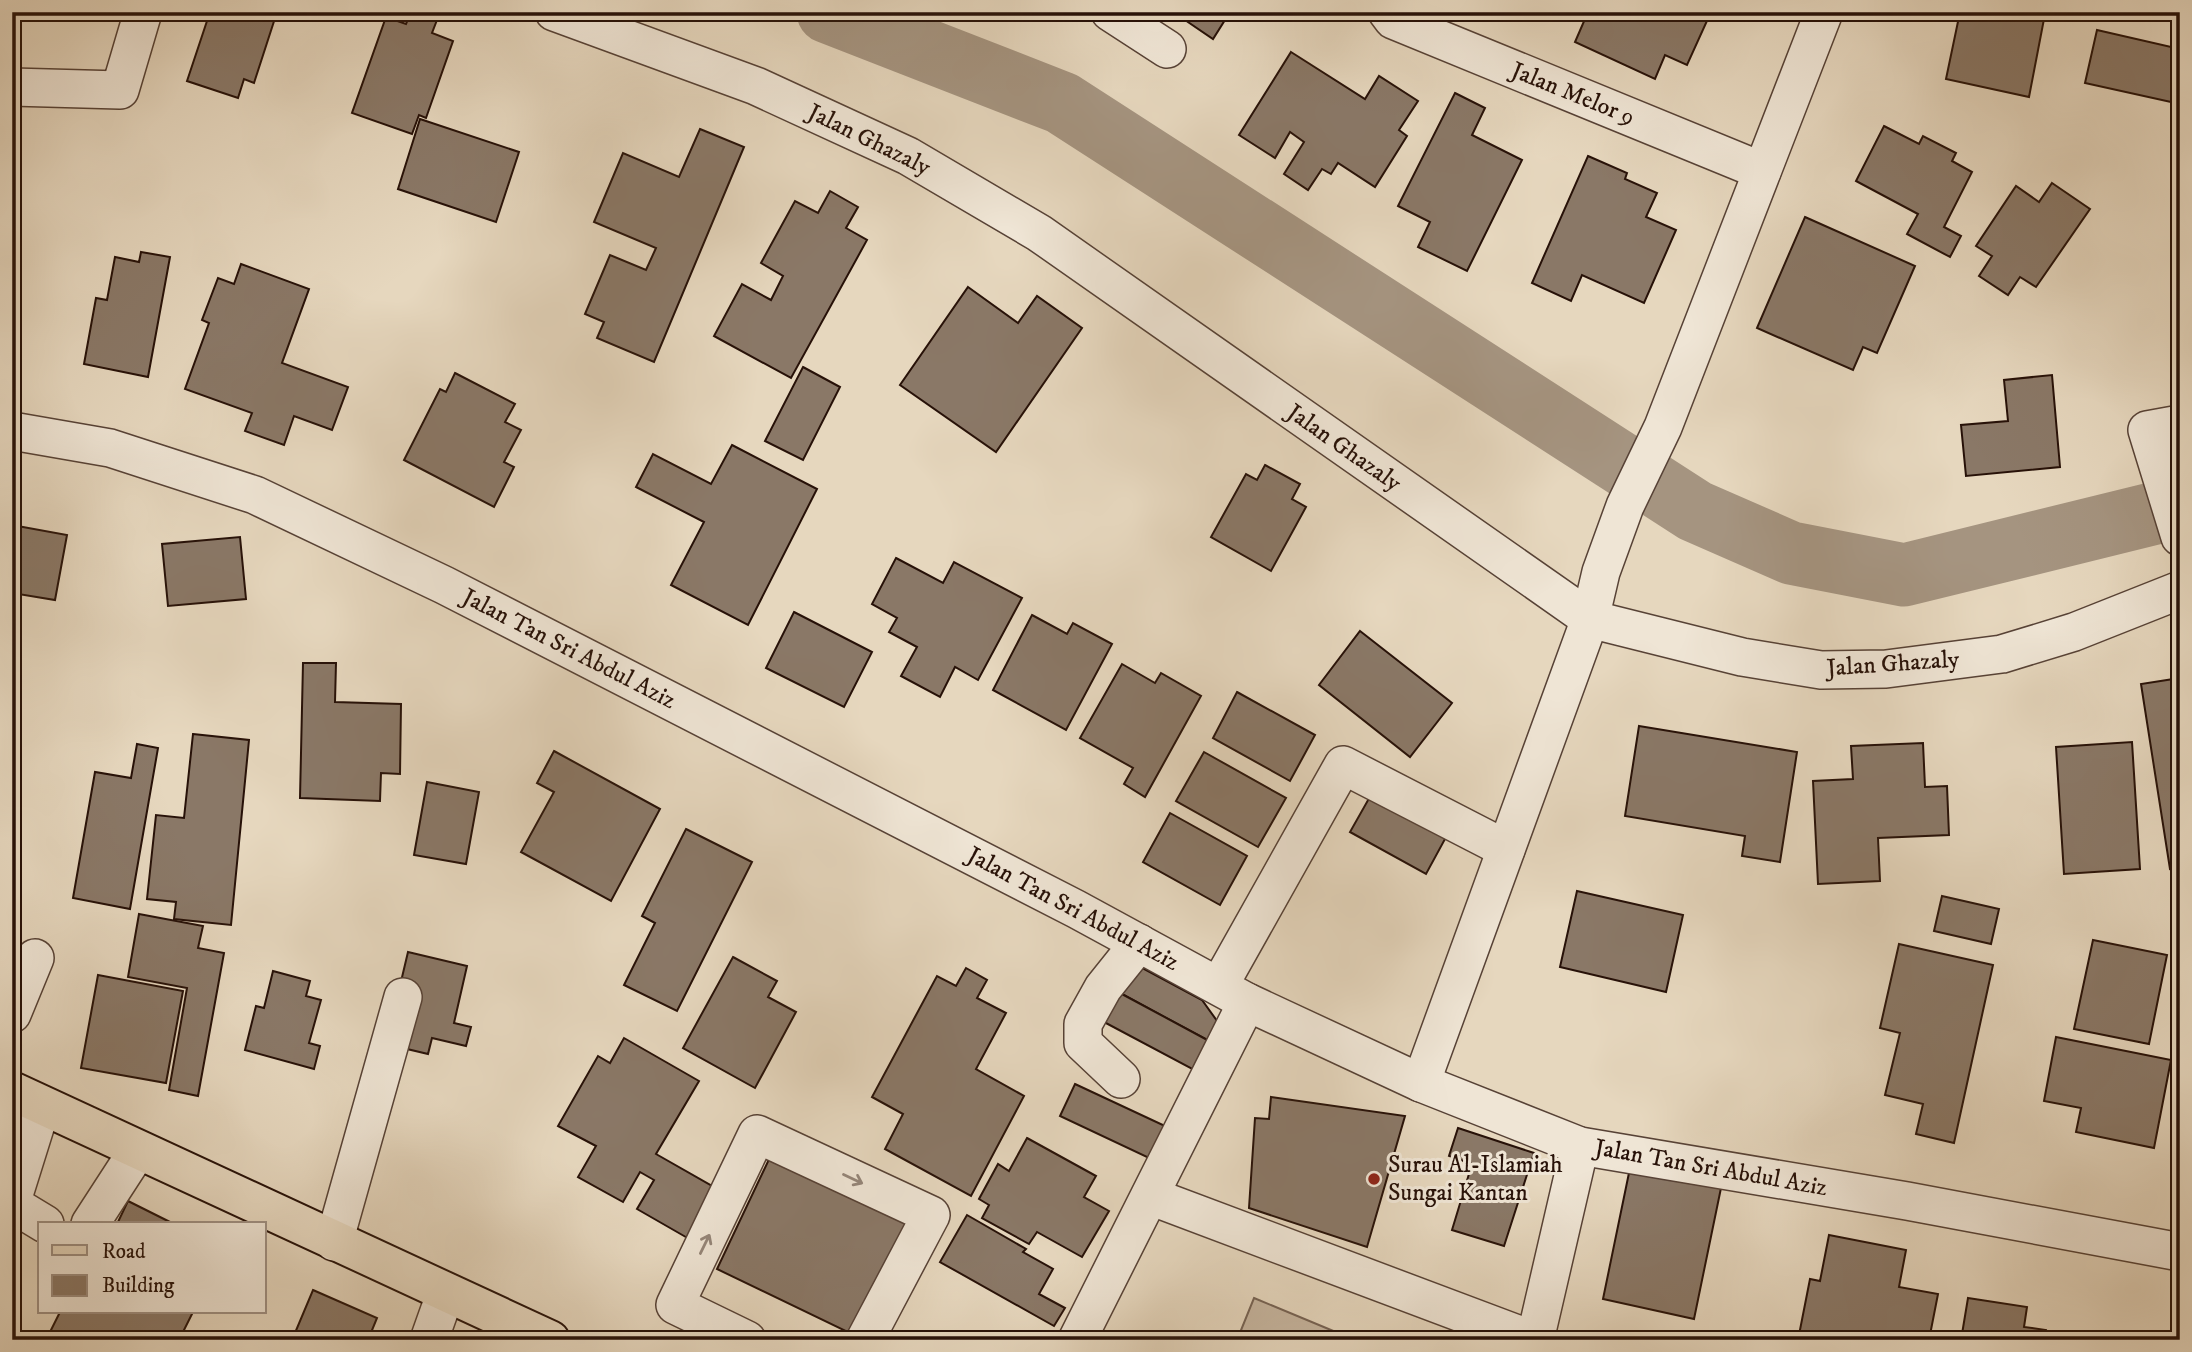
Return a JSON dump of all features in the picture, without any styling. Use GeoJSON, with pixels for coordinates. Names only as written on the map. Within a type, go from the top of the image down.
{"type":"FeatureCollection","features":[{"type":"Feature","properties":{"kind":"main road"},"geometry":{"type":"LineString","coordinates":[[27,1098],[550,1340]]}},
{"type":"Feature","properties":{"kind":"street"},"geometry":{"type":"LineString","coordinates":[[12,87],[120,90],[143,12]]}},
{"type":"Feature","properties":{"kind":"street","name":"Jalan Ghazaly"},"geometry":{"type":"LineString","coordinates":[[554,12],[756,86],[908,156],[1039,233],[1590,619],[1742,657],[1821,670],[1885,669],[2001,654],[2074,632],[2180,590]]}},
{"type":"Feature","properties":{"kind":"street"},"geometry":{"type":"LineString","coordinates":[[1110,12],[1167,49]]}},
{"type":"Feature","properties":{"kind":"street","name":"Jalan Melor 9"},"geometry":{"type":"LineString","coordinates":[[1387,12],[1393,20],[1762,171]]}},
{"type":"Feature","properties":{"kind":"street"},"geometry":{"type":"LineString","coordinates":[[1421,1083],[1590,619],[1601,572],[1625,506],[1663,427],[1824,12]]}},
{"type":"Feature","properties":{"kind":"street"},"geometry":{"type":"LineString","coordinates":[[2179,534],[2147,430],[2180,424]]}},
{"type":"Feature","properties":{"kind":"street","name":"Jalan Tan Sri Abdul Aziz"},"geometry":{"type":"LineString","coordinates":[[12,431],[110,448],[256,495],[457,592],[1233,994],[1421,1083],[1580,1146],[1907,1201],[2180,1252]]}},
{"type":"Feature","properties":{"kind":"street"},"geometry":{"type":"LineString","coordinates":[[1077,1340],[1150,1196],[1233,994],[1343,765],[1506,849]]}},
{"type":"Feature","properties":{"kind":"street"},"geometry":{"type":"LineString","coordinates":[[1121,1079],[1083,1043],[1083,1024],[1103,988],[1139,943]]}},
{"type":"Feature","properties":{"kind":"street"},"geometry":{"type":"LineString","coordinates":[[12,1014],[35,958]]}},
{"type":"Feature","properties":{"kind":"street"},"geometry":{"type":"LineString","coordinates":[[334,1242],[403,997]]}},
{"type":"Feature","properties":{"kind":"street"},"geometry":{"type":"LineString","coordinates":[[27,1098],[12,1203],[41,1222]]}},
{"type":"Feature","properties":{"kind":"street"},"geometry":{"type":"LineString","coordinates":[[747,1340],[675,1305],[757,1134],[931,1215],[866,1340]]}},
{"type":"Feature","properties":{"kind":"street"},"geometry":{"type":"LineString","coordinates":[[1150,1196],[1534,1340],[1580,1146]]}},
{"type":"Feature","properties":{"kind":"street"},"geometry":{"type":"LineString","coordinates":[[91,1222],[138,1150]]}},
{"type":"Feature","properties":{"kind":"street"},"geometry":{"type":"LineString","coordinates":[[429,1340],[446,1292]]}},
{"type":"Feature","properties":{"kind":"shaded area"},"geometry":{"type":"Polygon","coordinates":[[[1254,1298],[1355,1340],[1237,1340],[1254,1298]]]}},
{"type":"Feature","properties":{"kind":"building"},"geometry":{"type":"Polygon","coordinates":[[[210,12],[277,12],[254,83],[244,79],[238,98],[187,81],[210,12]]]}},
{"type":"Feature","properties":{"kind":"building"},"geometry":{"type":"Polygon","coordinates":[[[411,12],[437,20],[432,33],[453,41],[426,118],[419,115],[412,134],[352,113],[386,17],[406,24],[411,12]]]}},
{"type":"Feature","properties":{"kind":"building"},"geometry":{"type":"Polygon","coordinates":[[[1190,12],[1230,12],[1213,39],[1185,20],[1190,12]]]}},
{"type":"Feature","properties":{"kind":"building"},"geometry":{"type":"Polygon","coordinates":[[[1588,12],[1711,12],[1687,65],[1665,55],[1655,79],[1575,42],[1588,12]]]}},
{"type":"Feature","properties":{"kind":"building"},"geometry":{"type":"Polygon","coordinates":[[[1960,12],[2012,12],[2044,19],[2029,97],[1946,79],[1960,12]]]}},
{"type":"Feature","properties":{"kind":"building"},"geometry":{"type":"Polygon","coordinates":[[[2097,30],[2180,49],[2180,104],[2085,83],[2097,30]]]}},
{"type":"Feature","properties":{"kind":"building"},"geometry":{"type":"Polygon","coordinates":[[[1291,52],[1365,99],[1379,76],[1418,101],[1399,130],[1407,136],[1375,187],[1338,163],[1331,174],[1322,169],[1308,190],[1284,174],[1304,142],[1290,132],[1275,158],[1239,135],[1291,52]]]}},
{"type":"Feature","properties":{"kind":"building"},"geometry":{"type":"Polygon","coordinates":[[[1455,93],[1485,108],[1472,135],[1522,160],[1467,271],[1418,247],[1430,222],[1398,206],[1455,93]]]}},
{"type":"Feature","properties":{"kind":"building"},"geometry":{"type":"Polygon","coordinates":[[[420,119],[519,152],[496,222],[398,189],[420,119]]]}},
{"type":"Feature","properties":{"kind":"building"},"geometry":{"type":"Polygon","coordinates":[[[1884,126],[1919,144],[1923,136],[1956,153],[1952,161],[1972,172],[1944,227],[1961,236],[1950,257],[1907,234],[1918,214],[1856,181],[1884,126]]]}},
{"type":"Feature","properties":{"kind":"building"},"geometry":{"type":"Polygon","coordinates":[[[700,129],[744,147],[654,362],[597,338],[604,322],[585,314],[610,255],[646,270],[656,248],[594,222],[623,153],[679,177],[700,129]]]}},
{"type":"Feature","properties":{"kind":"building"},"geometry":{"type":"Polygon","coordinates":[[[1588,156],[1627,173],[1625,179],[1657,193],[1646,217],[1676,230],[1644,303],[1582,275],[1571,301],[1532,283],[1588,156]]]}},
{"type":"Feature","properties":{"kind":"building"},"geometry":{"type":"Polygon","coordinates":[[[2052,183],[2090,209],[2036,287],[2020,277],[2008,295],[1979,276],[1992,256],[1976,246],[2016,186],[2039,202],[2052,183]]]}},
{"type":"Feature","properties":{"kind":"building"},"geometry":{"type":"Polygon","coordinates":[[[830,191],[858,207],[846,228],[867,240],[791,378],[714,336],[742,284],[771,300],[783,276],[761,263],[795,201],[818,213],[830,191]]]}},
{"type":"Feature","properties":{"kind":"building"},"geometry":{"type":"Polygon","coordinates":[[[1805,217],[1915,266],[1877,353],[1863,347],[1853,370],[1757,328],[1805,217]]]}},
{"type":"Feature","properties":{"kind":"building"},"geometry":{"type":"Polygon","coordinates":[[[141,252],[170,257],[148,377],[84,364],[96,298],[107,300],[115,257],[139,262],[141,252]]]}},
{"type":"Feature","properties":{"kind":"building"},"geometry":{"type":"Polygon","coordinates":[[[241,264],[309,289],[282,363],[348,387],[332,430],[294,416],[284,445],[245,431],[252,413],[185,389],[209,323],[202,320],[218,278],[234,284],[241,264]]]}},
{"type":"Feature","properties":{"kind":"building"},"geometry":{"type":"Polygon","coordinates":[[[968,287],[1018,323],[1037,296],[1082,328],[996,452],[900,385],[968,287]]]}},
{"type":"Feature","properties":{"kind":"building"},"geometry":{"type":"Polygon","coordinates":[[[803,367],[840,387],[803,460],[765,441],[803,367]]]}},
{"type":"Feature","properties":{"kind":"building"},"geometry":{"type":"Polygon","coordinates":[[[455,373],[515,404],[505,422],[521,430],[504,462],[514,467],[494,507],[404,460],[440,389],[446,392],[455,373]]]}},
{"type":"Feature","properties":{"kind":"building"},"geometry":{"type":"Polygon","coordinates":[[[2052,375],[2060,467],[1966,476],[1961,425],[2008,421],[2004,380],[2052,375]]]}},
{"type":"Feature","properties":{"kind":"building"},"geometry":{"type":"Polygon","coordinates":[[[732,445],[817,489],[748,625],[671,585],[704,522],[636,487],[653,454],[711,484],[732,445]]]}},
{"type":"Feature","properties":{"kind":"building"},"geometry":{"type":"Polygon","coordinates":[[[1265,465],[1300,484],[1292,499],[1306,507],[1271,571],[1211,537],[1246,474],[1257,480],[1265,465]]]}},
{"type":"Feature","properties":{"kind":"building"},"geometry":{"type":"Polygon","coordinates":[[[12,525],[67,535],[55,600],[12,593],[12,525]]]}},
{"type":"Feature","properties":{"kind":"building"},"geometry":{"type":"Polygon","coordinates":[[[240,537],[246,599],[168,606],[162,544],[240,537]]]}},
{"type":"Feature","properties":{"kind":"building"},"geometry":{"type":"Polygon","coordinates":[[[896,558],[943,583],[954,562],[1022,598],[978,680],[955,667],[940,697],[901,676],[917,647],[889,632],[897,618],[872,604],[896,558]]]}},
{"type":"Feature","properties":{"kind":"building"},"geometry":{"type":"Polygon","coordinates":[[[794,612],[872,652],[844,707],[766,668],[794,612]]]}},
{"type":"Feature","properties":{"kind":"building"},"geometry":{"type":"Polygon","coordinates":[[[1032,615],[1067,634],[1073,623],[1112,644],[1066,730],[993,690],[1032,615]]]}},
{"type":"Feature","properties":{"kind":"building"},"geometry":{"type":"Polygon","coordinates":[[[1360,631],[1452,703],[1410,757],[1319,685],[1360,631]]]}},
{"type":"Feature","properties":{"kind":"building"},"geometry":{"type":"Polygon","coordinates":[[[303,663],[336,663],[335,702],[401,704],[400,774],[381,773],[380,801],[300,798],[303,663]]]}},
{"type":"Feature","properties":{"kind":"building"},"geometry":{"type":"Polygon","coordinates":[[[1122,664],[1155,683],[1161,673],[1201,696],[1145,797],[1124,784],[1133,768],[1080,738],[1122,664]]]}},
{"type":"Feature","properties":{"kind":"building"},"geometry":{"type":"Polygon","coordinates":[[[2180,678],[2180,867],[2170,869],[2141,684],[2180,678]]]}},
{"type":"Feature","properties":{"kind":"building"},"geometry":{"type":"Polygon","coordinates":[[[1237,692],[1315,735],[1290,781],[1213,738],[1237,692]]]}},
{"type":"Feature","properties":{"kind":"building"},"geometry":{"type":"Polygon","coordinates":[[[1639,726],[1797,752],[1780,862],[1742,856],[1745,836],[1625,816],[1639,726]]]}},
{"type":"Feature","properties":{"kind":"building"},"geometry":{"type":"Polygon","coordinates":[[[193,734],[249,740],[231,925],[174,919],[176,902],[147,899],[156,815],[184,818],[193,734]]]}},
{"type":"Feature","properties":{"kind":"building"},"geometry":{"type":"Polygon","coordinates":[[[2132,742],[2140,869],[2064,874],[2056,747],[2132,742]]]}},
{"type":"Feature","properties":{"kind":"building"},"geometry":{"type":"Polygon","coordinates":[[[1923,743],[1925,787],[1947,786],[1949,835],[1878,838],[1880,881],[1818,884],[1813,781],[1853,779],[1851,746],[1923,743]]]}},
{"type":"Feature","properties":{"kind":"building"},"geometry":{"type":"Polygon","coordinates":[[[137,744],[158,748],[130,909],[73,898],[95,772],[131,778],[137,744]]]}},
{"type":"Feature","properties":{"kind":"building"},"geometry":{"type":"Polygon","coordinates":[[[554,751],[660,809],[611,901],[521,852],[554,792],[537,783],[554,751]]]}},
{"type":"Feature","properties":{"kind":"building"},"geometry":{"type":"Polygon","coordinates":[[[1204,752],[1286,798],[1258,847],[1176,801],[1204,752]]]}},
{"type":"Feature","properties":{"kind":"building"},"geometry":{"type":"Polygon","coordinates":[[[427,782],[479,792],[466,864],[414,855],[427,782]]]}},
{"type":"Feature","properties":{"kind":"building"},"geometry":{"type":"Polygon","coordinates":[[[1376,786],[1451,828],[1426,874],[1350,832],[1376,786]]]}},
{"type":"Feature","properties":{"kind":"building"},"geometry":{"type":"Polygon","coordinates":[[[1170,813],[1247,856],[1220,905],[1143,862],[1170,813]]]}},
{"type":"Feature","properties":{"kind":"building"},"geometry":{"type":"Polygon","coordinates":[[[686,829],[752,862],[677,1011],[624,985],[655,923],[642,916],[686,829]]]}},
{"type":"Feature","properties":{"kind":"building"},"geometry":{"type":"Polygon","coordinates":[[[1577,891],[1683,915],[1666,992],[1560,967],[1577,891]]]}},
{"type":"Feature","properties":{"kind":"building"},"geometry":{"type":"Polygon","coordinates":[[[1942,896],[1999,909],[1991,944],[1934,931],[1942,896]]]}},
{"type":"Feature","properties":{"kind":"building"},"geometry":{"type":"Polygon","coordinates":[[[139,914],[203,926],[198,948],[224,953],[198,1096],[169,1090],[187,988],[128,977],[139,914]]]}},
{"type":"Feature","properties":{"kind":"building"},"geometry":{"type":"Polygon","coordinates":[[[2093,940],[2167,955],[2149,1044],[2074,1029],[2093,940]]]}},
{"type":"Feature","properties":{"kind":"building"},"geometry":{"type":"Polygon","coordinates":[[[1899,944],[1993,965],[1954,1143],[1916,1134],[1923,1104],[1885,1095],[1900,1033],[1880,1028],[1899,944]]]}},
{"type":"Feature","properties":{"kind":"building"},"geometry":{"type":"Polygon","coordinates":[[[408,952],[467,966],[454,1023],[471,1027],[466,1046],[432,1038],[428,1054],[403,1048],[390,1028],[408,952]]]}},
{"type":"Feature","properties":{"kind":"building"},"geometry":{"type":"Polygon","coordinates":[[[733,957],[777,981],[768,997],[796,1012],[755,1088],[683,1048],[733,957]]]}},
{"type":"Feature","properties":{"kind":"building"},"geometry":{"type":"Polygon","coordinates":[[[1135,964],[1202,1000],[1220,1025],[1211,1042],[1120,993],[1135,964]]]}},
{"type":"Feature","properties":{"kind":"building"},"geometry":{"type":"Polygon","coordinates":[[[966,968],[987,980],[977,998],[1006,1013],[976,1069],[1024,1096],[971,1196],[885,1149],[903,1114],[872,1097],[937,976],[956,986],[966,968]]]}},
{"type":"Feature","properties":{"kind":"building"},"geometry":{"type":"Polygon","coordinates":[[[273,971],[310,981],[306,996],[321,1000],[309,1043],[320,1046],[314,1069],[245,1050],[256,1006],[264,1008],[273,971]]]}},
{"type":"Feature","properties":{"kind":"building"},"geometry":{"type":"Polygon","coordinates":[[[98,975],[183,991],[166,1083],[81,1068],[98,975]]]}},
{"type":"Feature","properties":{"kind":"building"},"geometry":{"type":"Polygon","coordinates":[[[1120,993],[1211,1042],[1196,1071],[1104,1022],[1120,993]]]}},
{"type":"Feature","properties":{"kind":"building"},"geometry":{"type":"Polygon","coordinates":[[[2056,1037],[2171,1060],[2154,1148],[2076,1132],[2081,1108],[2044,1101],[2056,1037]]]}},
{"type":"Feature","properties":{"kind":"building"},"geometry":{"type":"Polygon","coordinates":[[[624,1038],[699,1081],[656,1154],[719,1190],[691,1240],[637,1209],[654,1180],[640,1172],[623,1202],[578,1177],[596,1146],[558,1126],[598,1056],[610,1063],[624,1038]]]}},
{"type":"Feature","properties":{"kind":"building"},"geometry":{"type":"Polygon","coordinates":[[[1075,1084],[1165,1126],[1149,1158],[1060,1116],[1075,1084]]]}},
{"type":"Feature","properties":{"kind":"building"},"geometry":{"type":"Polygon","coordinates":[[[1271,1097],[1405,1116],[1367,1247],[1249,1208],[1255,1118],[1269,1119],[1271,1097]]]}},
{"type":"Feature","properties":{"kind":"building"},"geometry":{"type":"Polygon","coordinates":[[[1458,1128],[1534,1153],[1504,1246],[1452,1230],[1472,1164],[1449,1156],[1458,1128]]]}},
{"type":"Feature","properties":{"kind":"building"},"geometry":{"type":"Polygon","coordinates":[[[1027,1138],[1096,1176],[1084,1197],[1109,1211],[1082,1257],[1037,1232],[1029,1244],[982,1218],[989,1205],[979,1199],[998,1164],[1009,1171],[1027,1138]]]}},
{"type":"Feature","properties":{"kind":"building"},"geometry":{"type":"Polygon","coordinates":[[[772,1153],[913,1221],[858,1337],[717,1269],[772,1153]]]}},
{"type":"Feature","properties":{"kind":"building"},"geometry":{"type":"Polygon","coordinates":[[[1630,1168],[1721,1188],[1694,1319],[1603,1299],[1630,1168]]]}},
{"type":"Feature","properties":{"kind":"building"},"geometry":{"type":"Polygon","coordinates":[[[128,1201],[170,1222],[118,1222],[128,1201]]]}},
{"type":"Feature","properties":{"kind":"building"},"geometry":{"type":"Polygon","coordinates":[[[967,1215],[1026,1249],[1023,1252],[1053,1269],[1039,1294],[1065,1308],[1054,1326],[940,1262],[967,1215]]]}},
{"type":"Feature","properties":{"kind":"building"},"geometry":{"type":"Polygon","coordinates":[[[1829,1235],[1906,1250],[1899,1287],[1938,1294],[1929,1340],[1798,1340],[1810,1279],[1820,1281],[1829,1235]]]}},
{"type":"Feature","properties":{"kind":"building"},"geometry":{"type":"Polygon","coordinates":[[[313,1290],[377,1318],[368,1340],[292,1340],[313,1290]]]}},
{"type":"Feature","properties":{"kind":"building"},"geometry":{"type":"Polygon","coordinates":[[[1968,1298],[2027,1307],[2024,1327],[2046,1330],[2045,1340],[1961,1340],[1968,1298]]]}},
{"type":"Feature","properties":{"kind":"building"},"geometry":{"type":"Polygon","coordinates":[[[59,1314],[192,1314],[179,1340],[46,1340],[59,1314]]]}},
{"type":"Feature","properties":{"kind":"waterway"},"geometry":{"type":"LineString","coordinates":[[828,12],[1062,103],[1695,511],[1791,553],[1904,575],[2180,507]]}},
{"type":"Feature","properties":{"kind":"place","name":"Surau Al-Islamiah Sungai Kantan"},"geometry":{"type":"Point","coordinates":[1374,1179]}}]}
